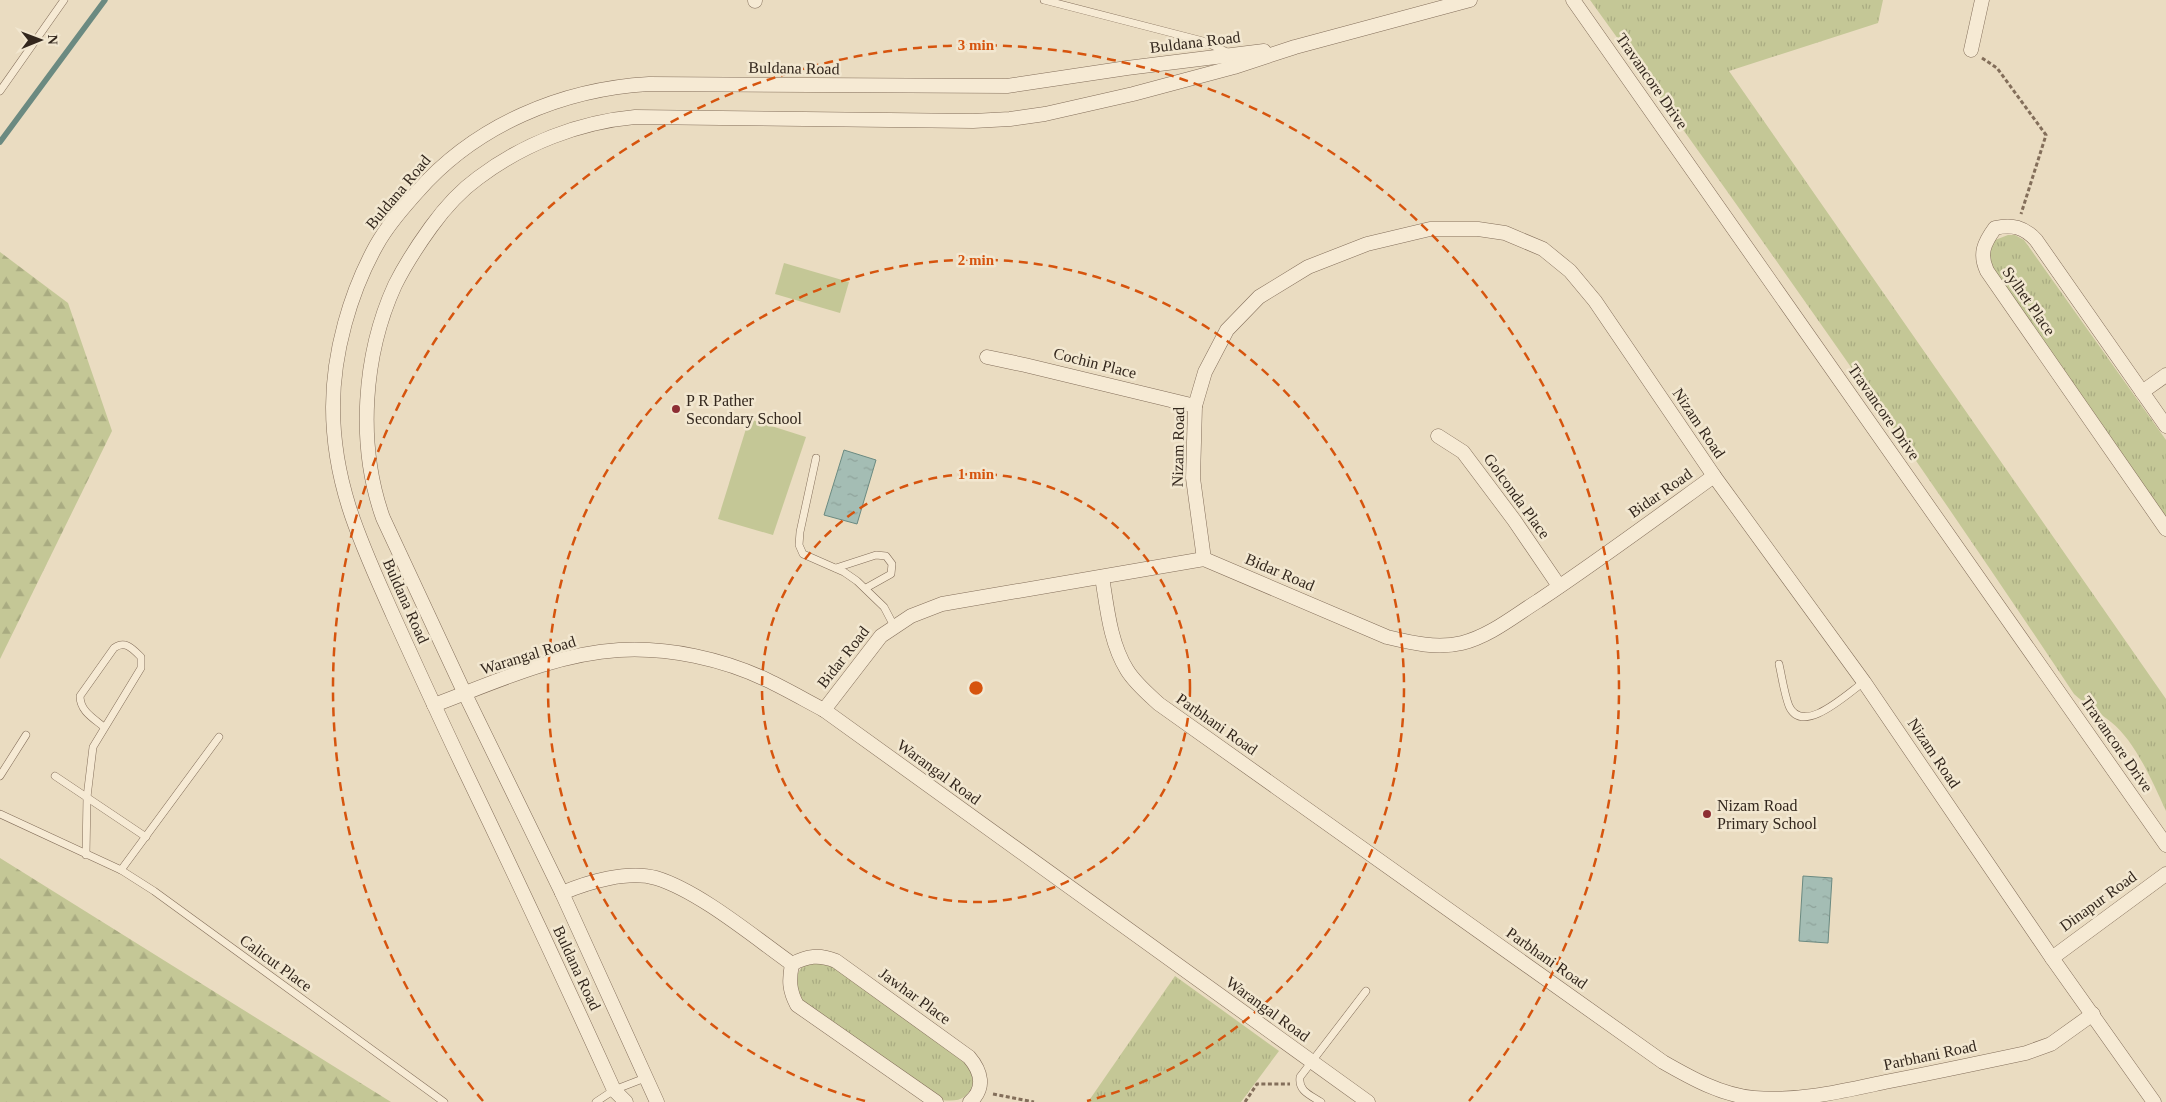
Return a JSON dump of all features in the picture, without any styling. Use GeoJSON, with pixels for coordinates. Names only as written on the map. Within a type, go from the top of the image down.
{"type":"FeatureCollection","features":[{"type":"Feature","properties":{"kind":"street","name":"Buldana Road"},"geometry":{"type":"LineString","coordinates":[[657,1102],[562,892],[465,694],[376,500],[369,462],[367,416],[370,371],[380,326],[395,285],[420,242],[444,210],[477,178],[507,158],[581,126],[610,119],[635,117],[973,122],[1010,119],[1046,114],[1133,94],[1234,67],[1295,47],[1470,0]]}},
{"type":"Feature","properties":{"kind":"street","name":"Travancore Drive"},"geometry":{"type":"LineString","coordinates":[[1574,0],[2166,845]]}},
{"type":"Feature","properties":{"kind":"street"},"geometry":{"type":"LineString","coordinates":[[1971,50],[1982,0]]}},
{"type":"Feature","properties":{"kind":"street","name":"Buldana Road"},"geometry":{"type":"LineString","coordinates":[[626,1102],[614,1090],[434,705],[356,530],[343,491],[336,452],[333,406],[338,358],[347,315],[376,244],[431,175],[466,145],[496,127],[560,100],[588,92],[625,85],[1007,86],[1127,68],[1295,47]]}},
{"type":"Feature","properties":{"kind":"street"},"geometry":{"type":"LineString","coordinates":[[2017,226],[2029,232],[2036,240],[2166,426]]}},
{"type":"Feature","properties":{"kind":"street","name":"Sylhet Place"},"geometry":{"type":"LineString","coordinates":[[2017,226],[1995,228],[1983,247],[1983,262],[1987,271],[2166,529]]}},
{"type":"Feature","properties":{"kind":"street","name":"Nizam Road"},"geometry":{"type":"LineString","coordinates":[[1204,559],[1193,478],[1195,406],[1205,372],[1227,330],[1259,297],[1308,267],[1367,244],[1430,229],[1478,229],[1505,233],[1543,249],[1570,271],[1595,301],[1714,476],[1864,682],[2052,958],[2154,1102]]}},
{"type":"Feature","properties":{"kind":"street","name":"Cochin Place"},"geometry":{"type":"LineString","coordinates":[[986,357],[1195,406]]}},
{"type":"Feature","properties":{"kind":"street"},"geometry":{"type":"LineString","coordinates":[[2142,392],[2166,374]]}},
{"type":"Feature","properties":{"kind":"street","name":"Golconda Place"},"geometry":{"type":"LineString","coordinates":[[1438,436],[1463,452],[1514,520],[1559,586]]}},
{"type":"Feature","properties":{"kind":"street","name":"Bidar Road"},"geometry":{"type":"LineString","coordinates":[[824,710],[881,636],[911,616],[942,604],[1204,559],[1387,637],[1414,643],[1442,646],[1462,643],[1482,636],[1559,586],[1714,476]]}},
{"type":"Feature","properties":{"kind":"street","name":"Parbhani Road"},"geometry":{"type":"LineString","coordinates":[[1102,577],[1109,621],[1126,669],[1140,687],[1158,704],[1663,1062],[1696,1081],[1723,1091],[1753,1098],[1786,1098],[1827,1094],[2026,1053],[2051,1044],[2093,1014]]}},
{"type":"Feature","properties":{"kind":"street","name":"Warangal Road"},"geometry":{"type":"LineString","coordinates":[[434,705],[539,666],[581,656],[619,650],[668,651],[710,660],[745,671],[824,710],[1368,1102]]}},
{"type":"Feature","properties":{"kind":"street","name":"Dinapur Road"},"geometry":{"type":"LineString","coordinates":[[2052,958],[2166,874]]}},
{"type":"Feature","properties":{"kind":"street"},"geometry":{"type":"LineString","coordinates":[[562,892],[587,882],[626,876],[654,878],[683,890],[707,904],[792,964],[789,980],[790,992],[797,1005],[936,1102]]}},
{"type":"Feature","properties":{"kind":"street","name":"Jawhar Place"},"geometry":{"type":"LineString","coordinates":[[792,964],[802,958],[815,956],[825,956],[836,961],[969,1057],[978,1067],[981,1080],[975,1096]]}},
{"type":"Feature","properties":{"kind":"lane"},"geometry":{"type":"LineString","coordinates":[[0,91],[64,0]]}},
{"type":"Feature","properties":{"kind":"lane"},"geometry":{"type":"LineString","coordinates":[[1044,0],[1203,41],[1233,55]]}},
{"type":"Feature","properties":{"kind":"lane"},"geometry":{"type":"LineString","coordinates":[[816,458],[800,532],[799,545],[803,554],[836,568],[866,588],[884,607],[894,626]]}},
{"type":"Feature","properties":{"kind":"lane"},"geometry":{"type":"LineString","coordinates":[[836,568],[876,555],[886,556],[892,564],[890,574],[866,588]]}},
{"type":"Feature","properties":{"kind":"lane"},"geometry":{"type":"LineString","coordinates":[[86,855],[87,797],[93,747],[141,668],[141,657],[131,646],[125,644],[114,648],[80,696],[80,704],[84,710],[104,727]]}},
{"type":"Feature","properties":{"kind":"lane"},"geometry":{"type":"LineString","coordinates":[[1779,664],[1790,708],[1797,714],[1807,718],[1815,717],[1823,712],[1864,682]]}},
{"type":"Feature","properties":{"kind":"lane"},"geometry":{"type":"LineString","coordinates":[[0,776],[26,735]]}},
{"type":"Feature","properties":{"kind":"lane"},"geometry":{"type":"LineString","coordinates":[[120,870],[218,737]]}},
{"type":"Feature","properties":{"kind":"lane"},"geometry":{"type":"LineString","coordinates":[[55,776],[146,837]]}},
{"type":"Feature","properties":{"kind":"lane","name":"Calicut Place"},"geometry":{"type":"LineString","coordinates":[[0,814],[120,870],[154,891],[444,1102]]}},
{"type":"Feature","properties":{"kind":"lane"},"geometry":{"type":"LineString","coordinates":[[1321,1102],[1303,1091],[1299,1083],[1300,1077],[1366,992]]}},
{"type":"Feature","properties":{"kind":"lane"},"geometry":{"type":"LineString","coordinates":[[596,1102],[614,1090],[645,1078]]}},
{"type":"Feature","properties":{"kind":"path"},"geometry":{"type":"LineString","coordinates":[[1971,50],[1997,68],[2046,134],[2017,226]]}},
{"type":"Feature","properties":{"kind":"path"},"geometry":{"type":"LineString","coordinates":[[1245,1102],[1258,1084],[1299,1083]]}},
{"type":"Feature","properties":{"kind":"path"},"geometry":{"type":"LineString","coordinates":[[975,1096],[1034,1102]]}},
{"type":"Feature","properties":{"kind":"green space"},"geometry":{"type":"Polygon","coordinates":[[[1590,0],[1883,0],[1878,23],[1729,71],[2166,699],[2166,811],[2143,764],[2128,740],[2111,722],[2074,694],[1956,519],[1835,345],[1590,0]]]}},
{"type":"Feature","properties":{"kind":"green space"},"geometry":{"type":"Polygon","coordinates":[[[2008,235],[2015,235],[2024,240],[2166,440],[2166,518],[1993,270],[1990,262],[1990,251],[1993,244],[1995,240],[2008,235]]]}},
{"type":"Feature","properties":{"kind":"green space"},"geometry":{"type":"Polygon","coordinates":[[[0,252],[68,303],[112,431],[0,659],[0,252]]]}},
{"type":"Feature","properties":{"kind":"green space"},"geometry":{"type":"Polygon","coordinates":[[[784,263],[849,282],[840,313],[775,294],[784,263]]]}},
{"type":"Feature","properties":{"kind":"green space"},"geometry":{"type":"Polygon","coordinates":[[[749,419],[806,437],[773,535],[718,519],[749,419]]]}},
{"type":"Feature","properties":{"kind":"green space"},"geometry":{"type":"Polygon","coordinates":[[[0,858],[391,1102],[0,1102],[0,858]]]}},
{"type":"Feature","properties":{"kind":"green space"},"geometry":{"type":"Polygon","coordinates":[[[825,961],[954,1051],[972,1068],[975,1084],[968,1093],[958,1100],[941,1100],[802,1001],[797,986],[797,975],[804,966],[811,962],[825,961]]]}},
{"type":"Feature","properties":{"kind":"green space"},"geometry":{"type":"Polygon","coordinates":[[[1175,976],[1279,1051],[1241,1102],[1088,1102],[1175,976]]]}},
{"type":"Feature","properties":{"kind":"water"},"geometry":{"type":"Polygon","coordinates":[[[844,450],[876,460],[857,524],[824,515],[844,450]]]}},
{"type":"Feature","properties":{"kind":"water"},"geometry":{"type":"Polygon","coordinates":[[[1803,876],[1832,878],[1828,943],[1799,941],[1803,876]]]}},
{"type":"Feature","properties":{"kind":"waterway"},"geometry":{"type":"LineString","coordinates":[[0,142],[105,0]]}},
{"type":"Feature","properties":{"kind":"place","name":"P R Pather Secondary School"},"geometry":{"type":"Point","coordinates":[676,409]}},
{"type":"Feature","properties":{"kind":"place","name":"Nizam Road Primary School"},"geometry":{"type":"Point","coordinates":[1707,814]}}]}
